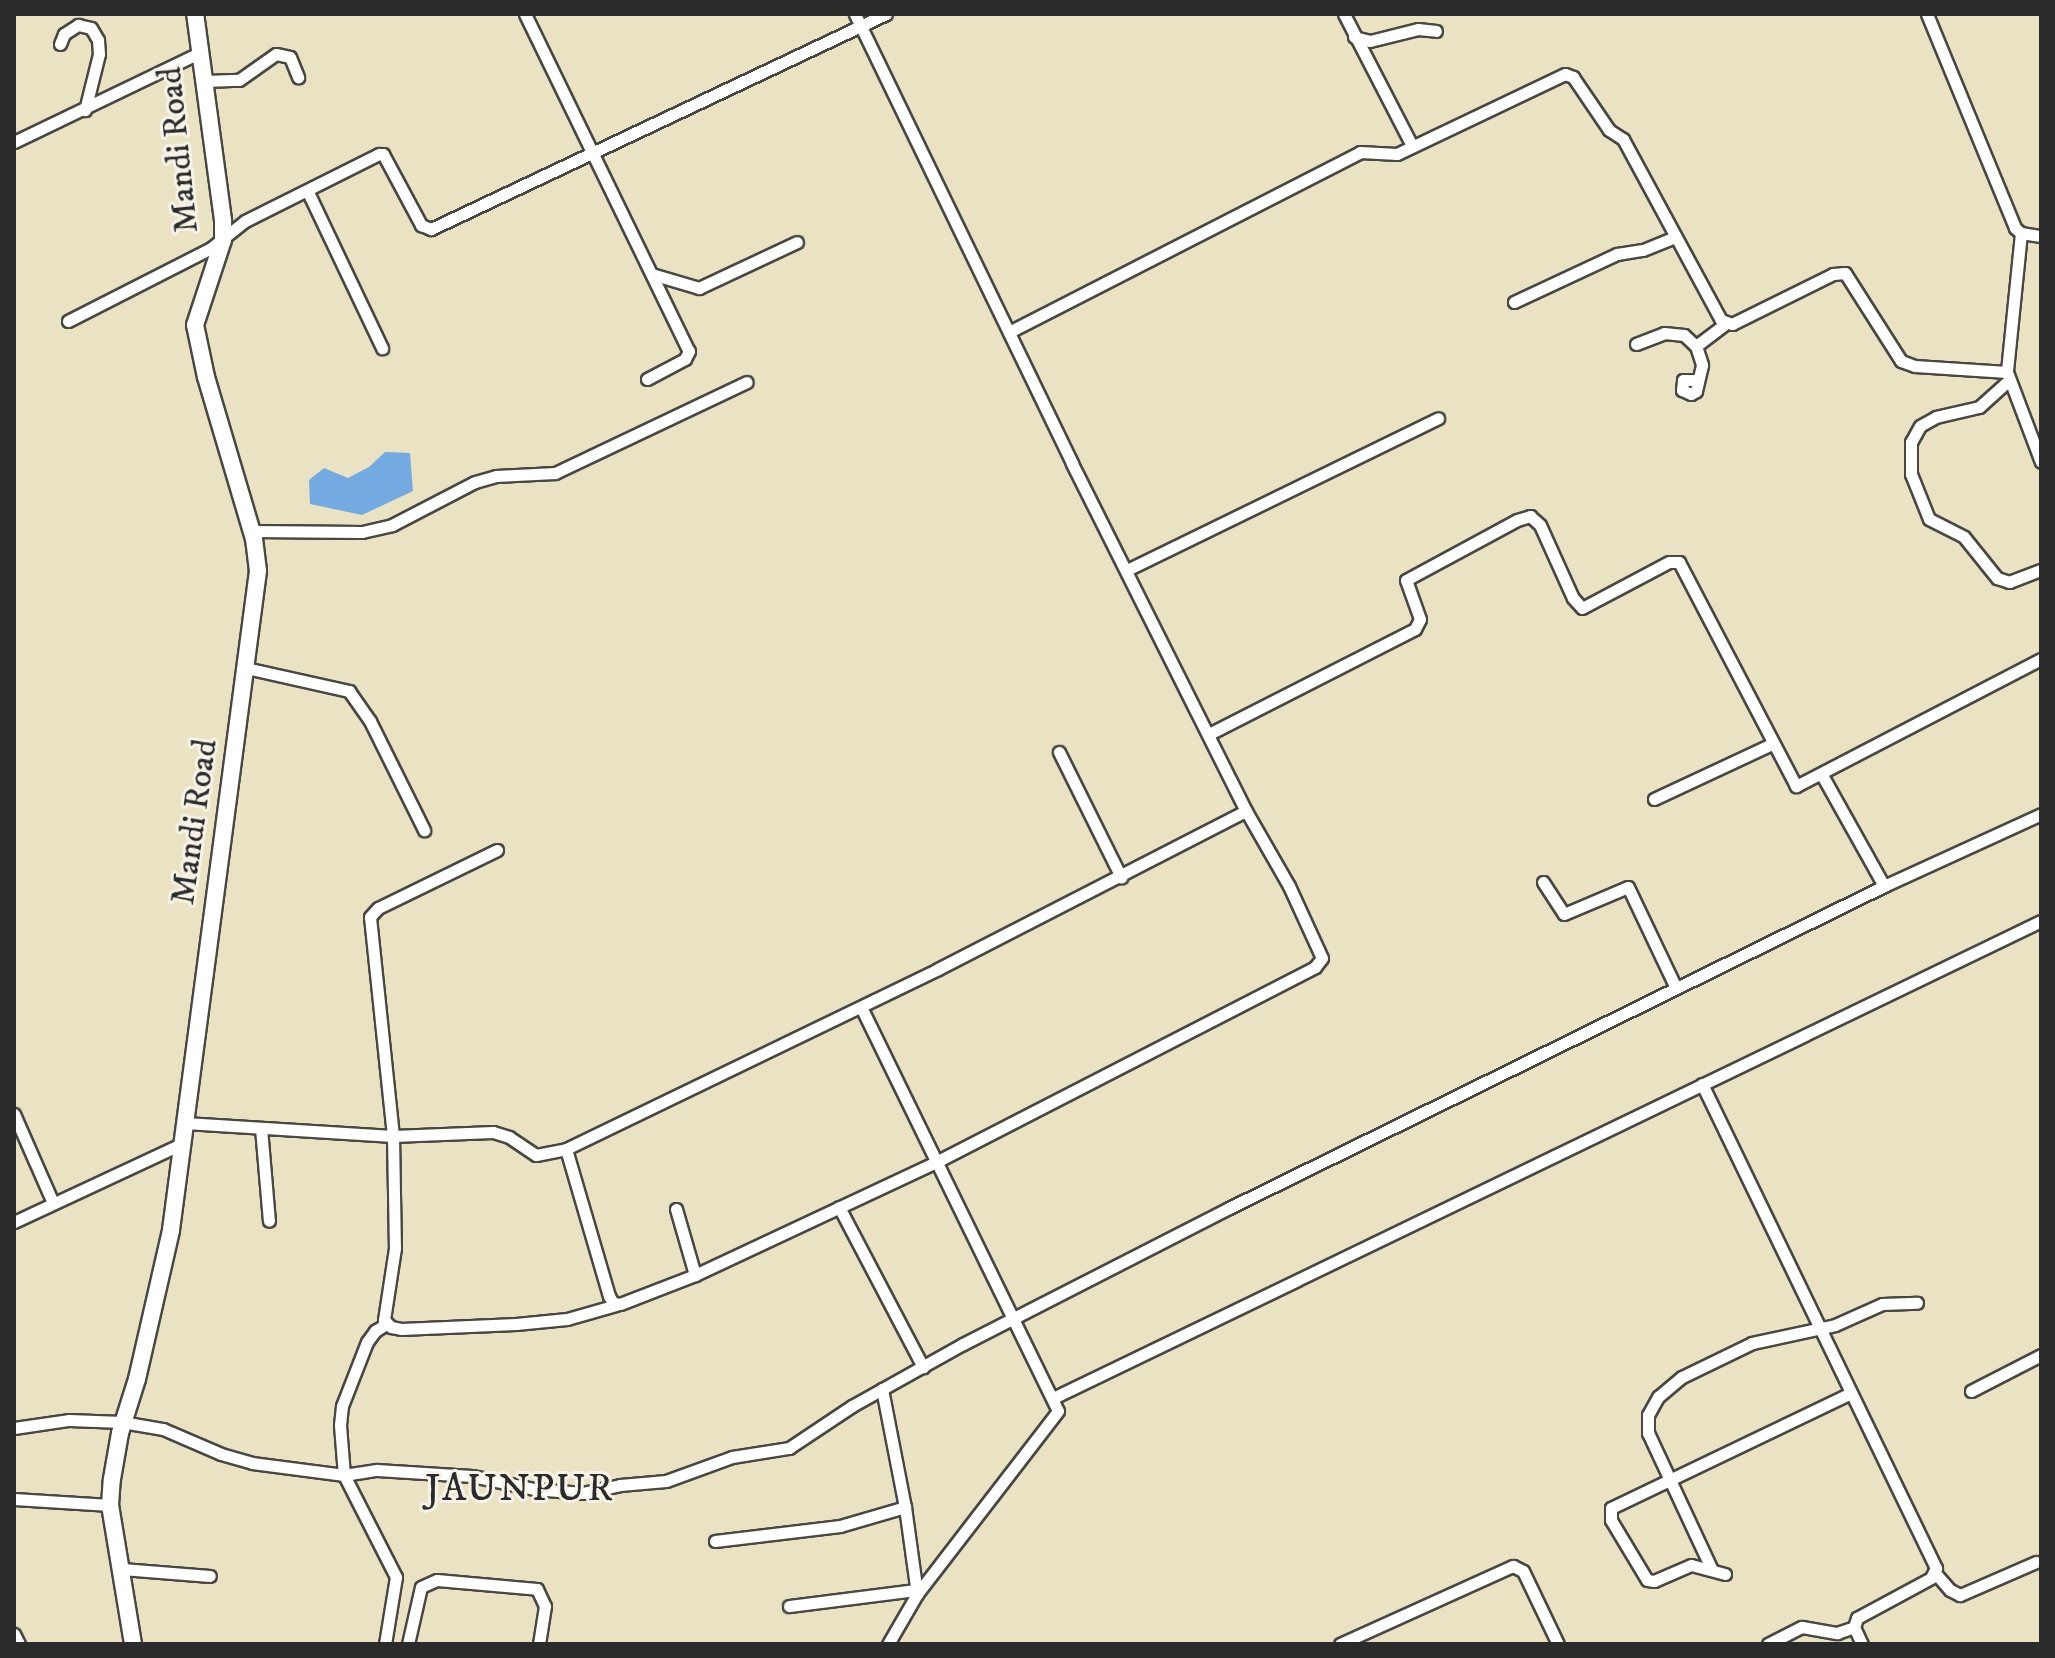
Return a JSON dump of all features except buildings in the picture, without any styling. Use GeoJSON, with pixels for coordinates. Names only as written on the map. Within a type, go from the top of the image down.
{"type":"FeatureCollection","features":[{"type":"Feature","properties":{"kind":"street","name":"Mandi Road"},"geometry":{"type":"LineString","coordinates":[[133,1644],[110,1505],[122,1422],[137,1379],[171,1230],[258,571],[252,531],[206,377],[195,325],[223,240],[220,183],[195,14]]}},
{"type":"Feature","properties":{"kind":"street"},"geometry":{"type":"LineString","coordinates":[[525,14],[591,152],[655,275],[689,353],[685,359],[647,379]]}},
{"type":"Feature","properties":{"kind":"street"},"geometry":{"type":"LineString","coordinates":[[386,1324],[401,1329],[567,1319],[616,1305],[695,1275],[938,1161],[1320,963],[1320,953],[1289,886],[1246,811],[855,14]]}},
{"type":"Feature","properties":{"kind":"street"},"geometry":{"type":"LineString","coordinates":[[68,321],[223,240],[245,221],[382,154],[421,225],[429,229],[886,14]]}},
{"type":"Feature","properties":{"kind":"street"},"geometry":{"type":"LineString","coordinates":[[1344,14],[1412,146]]}},
{"type":"Feature","properties":{"kind":"street"},"geometry":{"type":"LineString","coordinates":[[1927,14],[2013,225],[2021,233],[2041,236]]}},
{"type":"Feature","properties":{"kind":"street"},"geometry":{"type":"LineString","coordinates":[[60,44],[64,34],[78,25],[91,28],[96,33],[99,54],[85,110]]}},
{"type":"Feature","properties":{"kind":"street"},"geometry":{"type":"LineString","coordinates":[[1354,37],[1370,41],[1418,29],[1436,31]]}},
{"type":"Feature","properties":{"kind":"street"},"geometry":{"type":"LineString","coordinates":[[14,142],[199,53]]}},
{"type":"Feature","properties":{"kind":"street"},"geometry":{"type":"LineString","coordinates":[[205,81],[239,80],[276,54],[290,57],[298,77]]}},
{"type":"Feature","properties":{"kind":"street"},"geometry":{"type":"LineString","coordinates":[[1009,332],[1360,152],[1369,150],[1390,155],[1559,75],[1568,75],[1609,130],[1623,139],[1718,317],[1726,323],[1732,324],[1842,272],[1852,281],[1901,361],[1915,366],[2007,377]]}},
{"type":"Feature","properties":{"kind":"street"},"geometry":{"type":"LineString","coordinates":[[308,192],[382,348]]}},
{"type":"Feature","properties":{"kind":"street"},"geometry":{"type":"LineString","coordinates":[[2021,233],[2007,377],[2041,462]]}},
{"type":"Feature","properties":{"kind":"street"},"geometry":{"type":"LineString","coordinates":[[1514,302],[1617,254],[1643,250],[1675,237]]}},
{"type":"Feature","properties":{"kind":"street"},"geometry":{"type":"LineString","coordinates":[[655,275],[699,288],[797,242]]}},
{"type":"Feature","properties":{"kind":"street"},"geometry":{"type":"LineString","coordinates":[[1696,346],[1726,323]]}},
{"type":"Feature","properties":{"kind":"street"},"geometry":{"type":"LineString","coordinates":[[1636,344],[1671,331],[1684,335],[1696,346],[1702,365],[1697,380]]}},
{"type":"Feature","properties":{"kind":"street"},"geometry":{"type":"LineString","coordinates":[[2007,377],[1979,407],[1936,417],[1920,426],[1911,442],[1911,474],[1929,519],[1964,537],[1997,578],[2009,582],[2041,570]]}},
{"type":"Feature","properties":{"kind":"street"},"geometry":{"type":"LineString","coordinates":[[252,531],[362,532],[384,527],[475,482],[496,476],[555,473],[747,382]]}},
{"type":"Feature","properties":{"kind":"street"},"geometry":{"type":"LineString","coordinates":[[1127,570],[1438,418]]}},
{"type":"Feature","properties":{"kind":"street"},"geometry":{"type":"LineString","coordinates":[[1209,734],[1415,629],[1420,623],[1405,585],[1407,579],[1530,516],[1540,525],[1573,598],[1582,608],[1678,561],[1794,785],[1822,775],[2041,659]]}},
{"type":"Feature","properties":{"kind":"street"},"geometry":{"type":"LineString","coordinates":[[246,668],[349,691],[370,721],[424,830]]}},
{"type":"Feature","properties":{"kind":"street"},"geometry":{"type":"LineString","coordinates":[[1654,799],[1772,744]]}},
{"type":"Feature","properties":{"kind":"street"},"geometry":{"type":"LineString","coordinates":[[1059,752],[1121,877]]}},
{"type":"Feature","properties":{"kind":"street"},"geometry":{"type":"LineString","coordinates":[[1822,775],[1884,886]]}},
{"type":"Feature","properties":{"kind":"street"},"geometry":{"type":"LineString","coordinates":[[185,1123],[393,1136],[493,1132],[509,1137],[536,1155],[566,1149],[861,1007],[1246,811]]}},
{"type":"Feature","properties":{"kind":"street"},"geometry":{"type":"LineString","coordinates":[[14,1428],[69,1420],[122,1422],[163,1429],[237,1459],[344,1475],[377,1470],[472,1476],[543,1490],[591,1493],[620,1485],[666,1481],[732,1457],[794,1446],[882,1389],[1015,1317],[1481,1082],[1884,886],[2041,814]]}},
{"type":"Feature","properties":{"kind":"street"},"geometry":{"type":"LineString","coordinates":[[386,1324],[383,1310],[395,1248],[393,1136],[371,913],[497,850]]}},
{"type":"Feature","properties":{"kind":"street"},"geometry":{"type":"LineString","coordinates":[[1543,882],[1564,914],[1628,887],[1676,988]]}},
{"type":"Feature","properties":{"kind":"street"},"geometry":{"type":"LineString","coordinates":[[1053,1398],[2041,921]]}},
{"type":"Feature","properties":{"kind":"street"},"geometry":{"type":"LineString","coordinates":[[861,1007],[1015,1317],[1058,1413],[916,1592],[888,1644]]}},
{"type":"Feature","properties":{"kind":"street"},"geometry":{"type":"LineString","coordinates":[[1702,1084],[1936,1574],[1950,1590],[1960,1595],[2036,1562]]}},
{"type":"Feature","properties":{"kind":"street"},"geometry":{"type":"LineString","coordinates":[[14,1114],[53,1203]]}},
{"type":"Feature","properties":{"kind":"street"},"geometry":{"type":"LineString","coordinates":[[261,1128],[269,1221]]}},
{"type":"Feature","properties":{"kind":"street"},"geometry":{"type":"LineString","coordinates":[[14,1222],[181,1144]]}},
{"type":"Feature","properties":{"kind":"street"},"geometry":{"type":"LineString","coordinates":[[566,1149],[609,1296],[616,1305]]}},
{"type":"Feature","properties":{"kind":"street"},"geometry":{"type":"LineString","coordinates":[[839,1207],[923,1367]]}},
{"type":"Feature","properties":{"kind":"street"},"geometry":{"type":"LineString","coordinates":[[676,1209],[695,1275]]}},
{"type":"Feature","properties":{"kind":"street"},"geometry":{"type":"LineString","coordinates":[[1712,1570],[1667,1478],[1647,1425],[1658,1397],[1682,1377],[1752,1343],[1821,1328],[1882,1304],[1917,1303]]}},
{"type":"Feature","properties":{"kind":"street"},"geometry":{"type":"LineString","coordinates":[[385,1644],[397,1583],[395,1572],[344,1475],[342,1406],[367,1342],[375,1331],[386,1324]]}},
{"type":"Feature","properties":{"kind":"street"},"geometry":{"type":"LineString","coordinates":[[1971,1391],[2041,1355]]}},
{"type":"Feature","properties":{"kind":"street"},"geometry":{"type":"LineString","coordinates":[[882,1389],[905,1507],[916,1592]]}},
{"type":"Feature","properties":{"kind":"street"},"geometry":{"type":"LineString","coordinates":[[1725,1574],[1691,1565],[1654,1581],[1647,1580],[1611,1520],[1610,1511],[1615,1505],[1667,1478],[1851,1393]]}},
{"type":"Feature","properties":{"kind":"street"},"geometry":{"type":"LineString","coordinates":[[14,1499],[110,1505]]}},
{"type":"Feature","properties":{"kind":"street"},"geometry":{"type":"LineString","coordinates":[[715,1541],[840,1526],[905,1507]]}},
{"type":"Feature","properties":{"kind":"street"},"geometry":{"type":"LineString","coordinates":[[1340,1644],[1513,1566],[1523,1571],[1558,1644]]}},
{"type":"Feature","properties":{"kind":"street"},"geometry":{"type":"LineString","coordinates":[[122,1569],[210,1576]]}},
{"type":"Feature","properties":{"kind":"street"},"geometry":{"type":"LineString","coordinates":[[1768,1644],[1802,1627],[1837,1633],[1854,1627],[1862,1613],[1936,1574]]}},
{"type":"Feature","properties":{"kind":"street"},"geometry":{"type":"LineString","coordinates":[[408,1644],[421,1587],[437,1580],[537,1589],[545,1612],[539,1644]]}},
{"type":"Feature","properties":{"kind":"street"},"geometry":{"type":"LineString","coordinates":[[789,1606],[916,1592]]}},
{"type":"Feature","properties":{"kind":"street"},"geometry":{"type":"LineString","coordinates":[[1854,1627],[1862,1644]]}},
{"type":"Feature","properties":{"kind":"street"},"geometry":{"type":"LineString","coordinates":[[14,1634],[19,1644]]}},
{"type":"Feature","properties":{"kind":"water"},"geometry":{"type":"Polygon","coordinates":[[[385,452],[410,453],[413,491],[362,515],[310,504],[309,480],[324,468],[348,478],[369,467],[385,452]]]}},
{"type":"Feature","properties":{"kind":"district","name":"JAUNPUR"},"geometry":{"type":"Point","coordinates":[520,1490]}}]}
